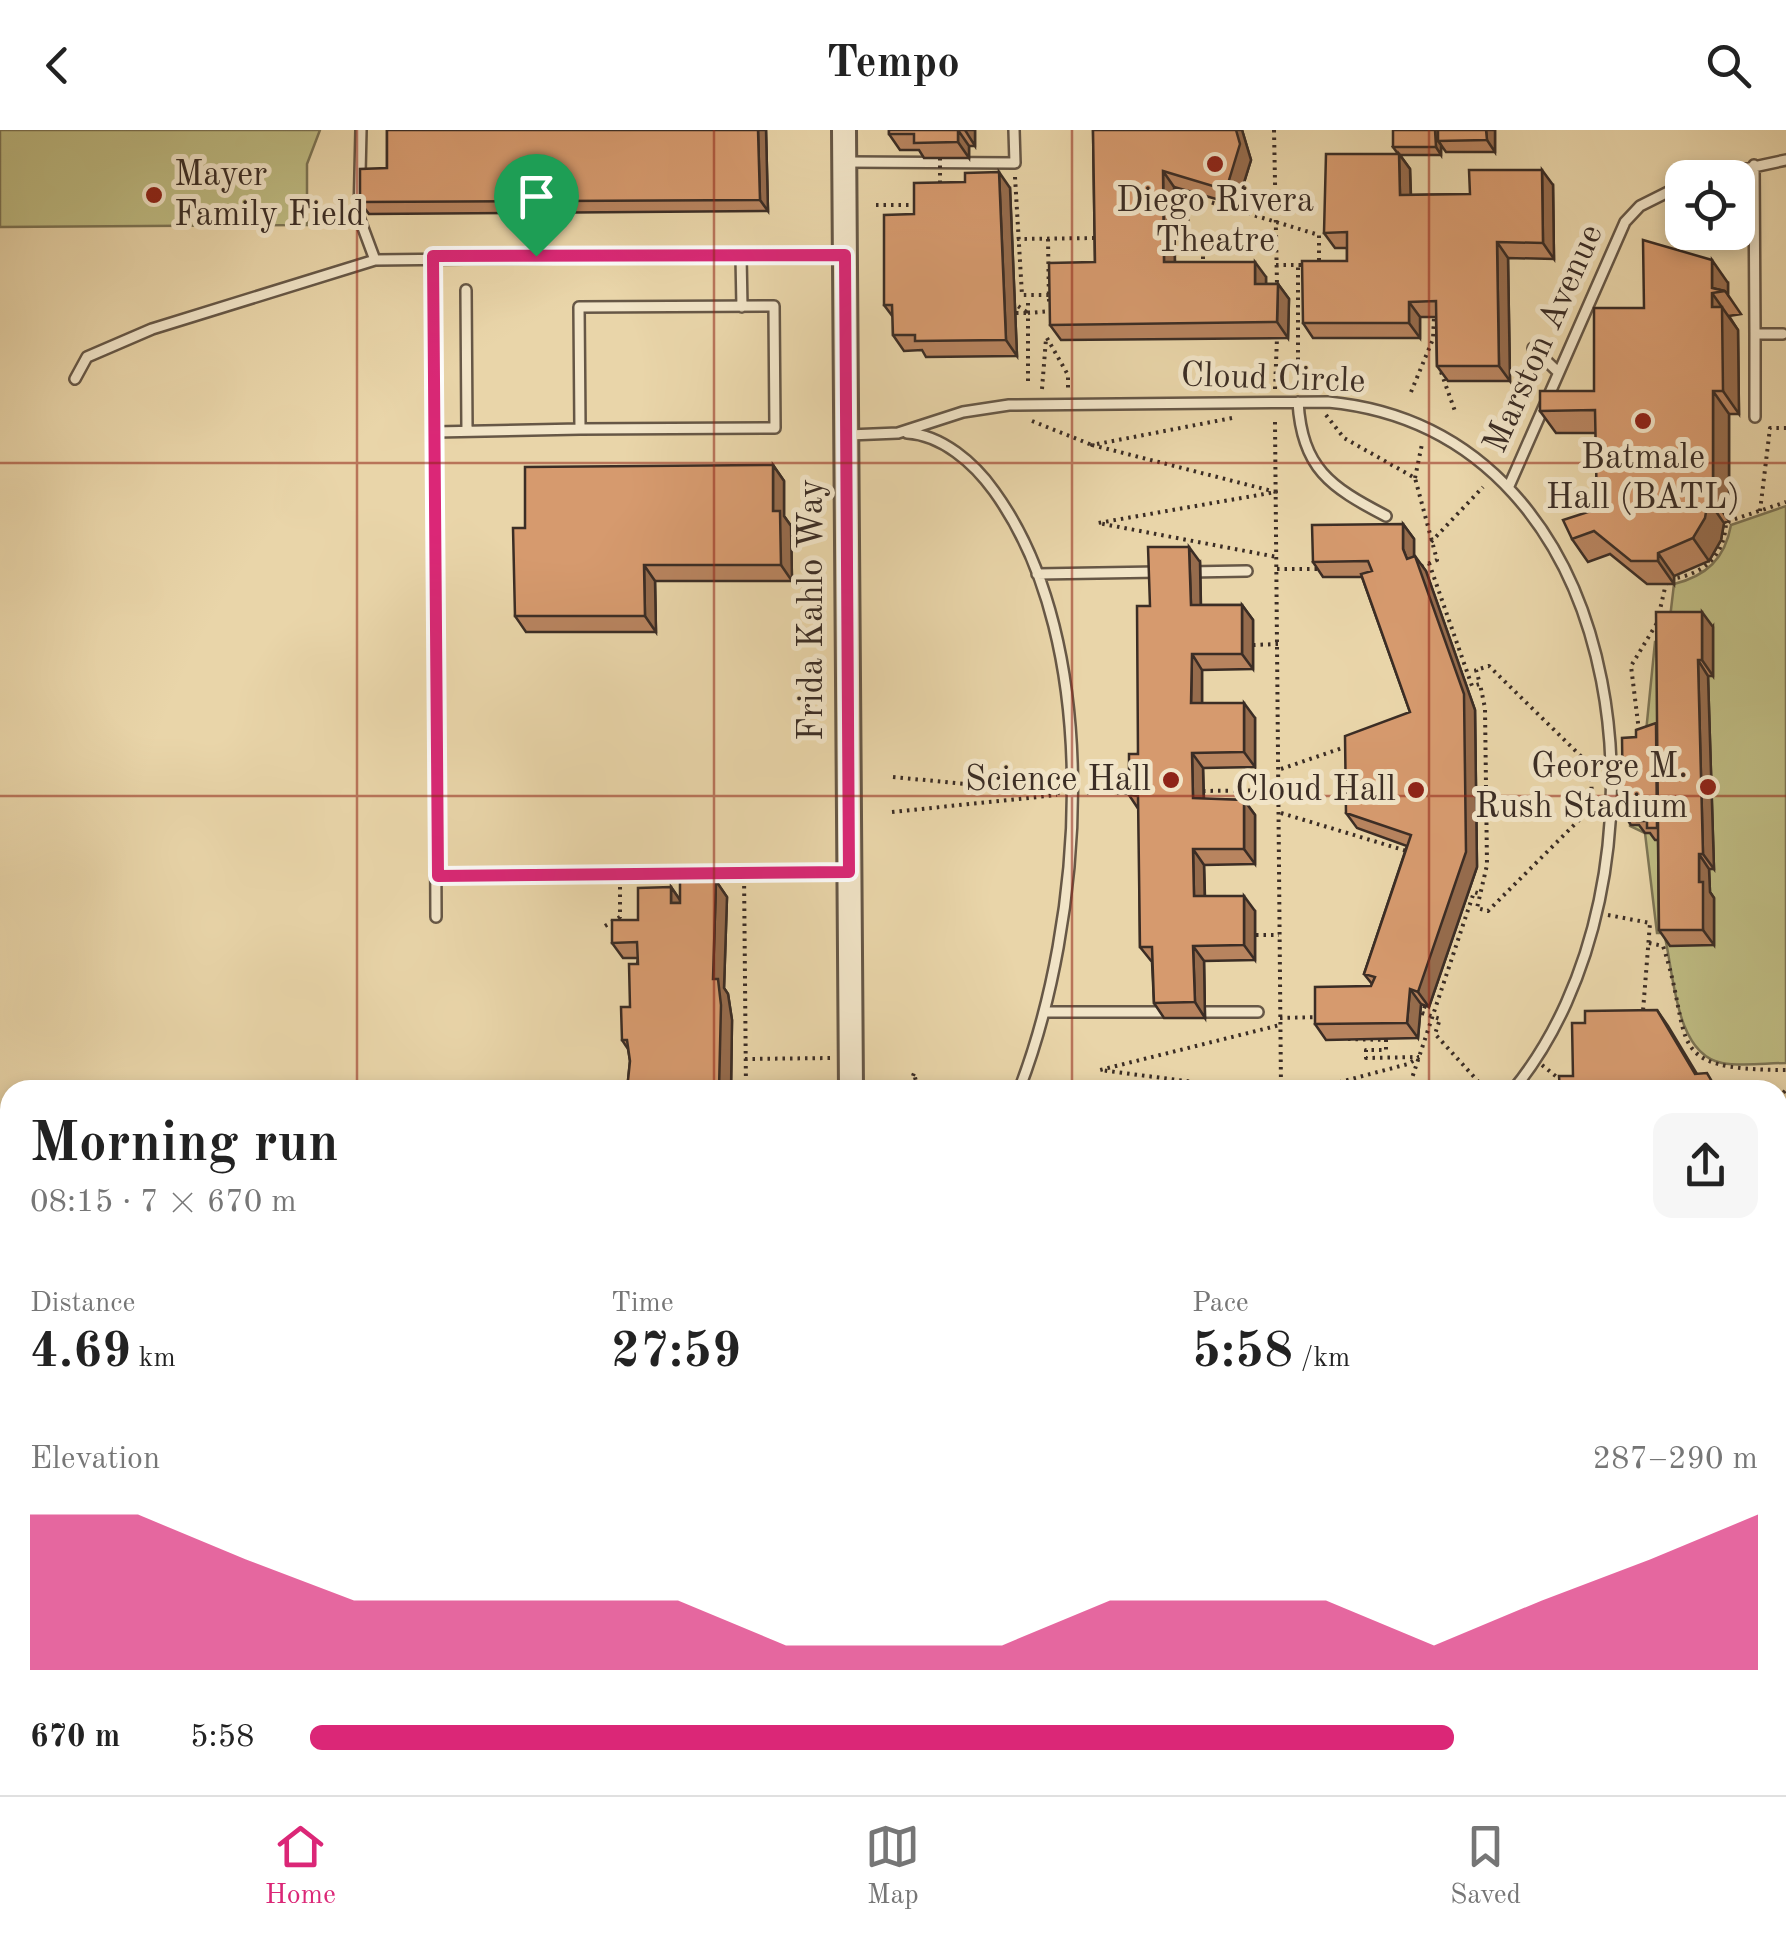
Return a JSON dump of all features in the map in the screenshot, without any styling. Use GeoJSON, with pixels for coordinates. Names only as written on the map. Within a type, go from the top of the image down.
{"type":"FeatureCollection","features":[{"type":"Feature","properties":{"kind":"street","name":"Frida Kahlo Way"},"geometry":{"type":"LineString","coordinates":[[844,130],[851,1080]]}},
{"type":"Feature","properties":{"kind":"lane"},"geometry":{"type":"LineString","coordinates":[[361,130],[360,216],[375,260]]}},
{"type":"Feature","properties":{"kind":"lane"},"geometry":{"type":"LineString","coordinates":[[844,162],[1014,163],[1014,130]]}},
{"type":"Feature","properties":{"kind":"lane"},"geometry":{"type":"LineString","coordinates":[[1755,164],[1786,160]]}},
{"type":"Feature","properties":{"kind":"lane","name":"Marston Avenue"},"geometry":{"type":"LineString","coordinates":[[1509,486],[1625,222],[1640,206],[1665,194]]}},
{"type":"Feature","properties":{"kind":"lane"},"geometry":{"type":"LineString","coordinates":[[1754,250],[1754,417]]}},
{"type":"Feature","properties":{"kind":"lane"},"geometry":{"type":"LineString","coordinates":[[76,379],[87,357],[152,330],[375,260],[433,256],[845,255]]}},
{"type":"Feature","properties":{"kind":"lane"},"geometry":{"type":"LineString","coordinates":[[433,256],[436,917]]}},
{"type":"Feature","properties":{"kind":"lane"},"geometry":{"type":"LineString","coordinates":[[741,256],[742,306]]}},
{"type":"Feature","properties":{"kind":"lane"},"geometry":{"type":"LineString","coordinates":[[466,290],[466,431]]}},
{"type":"Feature","properties":{"kind":"lane"},"geometry":{"type":"LineString","coordinates":[[435,432],[774,428],[774,306],[579,307],[580,429]]}},
{"type":"Feature","properties":{"kind":"lane"},"geometry":{"type":"LineString","coordinates":[[1754,334],[1782,334]]}},
{"type":"Feature","properties":{"kind":"lane"},"geometry":{"type":"LineString","coordinates":[[1534,348],[1558,372]]}},
{"type":"Feature","properties":{"kind":"lane"},"geometry":{"type":"LineString","coordinates":[[1298,402],[1300,436],[1313,465],[1354,500],[1386,516]]}},
{"type":"Feature","properties":{"kind":"lane","name":"Cloud Circle"},"geometry":{"type":"LineString","coordinates":[[846,435],[898,433],[963,412],[1009,404],[1319,402],[1363,405],[1428,427],[1486,464],[1534,518],[1565,576],[1603,692],[1614,789],[1598,912],[1564,1012],[1522,1080]]}},
{"type":"Feature","properties":{"kind":"lane"},"geometry":{"type":"LineString","coordinates":[[898,433],[942,443],[988,482],[1013,520],[1037,574],[1063,680],[1070,794],[1064,914],[1045,1012],[1023,1080]]}},
{"type":"Feature","properties":{"kind":"lane"},"geometry":{"type":"LineString","coordinates":[[1037,574],[1247,572]]}},
{"type":"Feature","properties":{"kind":"lane"},"geometry":{"type":"LineString","coordinates":[[1045,1012],[1258,1012]]}},
{"type":"Feature","properties":{"kind":"path"},"geometry":{"type":"LineString","coordinates":[[1274,130],[1277,300]]}},
{"type":"Feature","properties":{"kind":"path"},"geometry":{"type":"LineString","coordinates":[[940,158],[940,200]]}},
{"type":"Feature","properties":{"kind":"path"},"geometry":{"type":"LineString","coordinates":[[1014,163],[1022,295],[1049,295]]}},
{"type":"Feature","properties":{"kind":"path"},"geometry":{"type":"LineString","coordinates":[[1203,259],[1203,240],[1188,240],[1186,195],[1318,235],[1318,265],[1276,265]]}},
{"type":"Feature","properties":{"kind":"path"},"geometry":{"type":"LineString","coordinates":[[876,205],[934,204]]}},
{"type":"Feature","properties":{"kind":"path"},"geometry":{"type":"LineString","coordinates":[[1017,239],[1100,238],[1100,234]]}},
{"type":"Feature","properties":{"kind":"path"},"geometry":{"type":"LineString","coordinates":[[1048,239],[1049,302]]}},
{"type":"Feature","properties":{"kind":"path"},"geometry":{"type":"LineString","coordinates":[[1298,265],[1298,402]]}},
{"type":"Feature","properties":{"kind":"path"},"geometry":{"type":"LineString","coordinates":[[1012,284],[1012,302],[1028,314]]}},
{"type":"Feature","properties":{"kind":"path"},"geometry":{"type":"LineString","coordinates":[[1028,303],[1028,381]]}},
{"type":"Feature","properties":{"kind":"path"},"geometry":{"type":"LineString","coordinates":[[1016,314],[1060,309]]}},
{"type":"Feature","properties":{"kind":"path"},"geometry":{"type":"LineString","coordinates":[[1412,392],[1436,339],[1434,317]]}},
{"type":"Feature","properties":{"kind":"path"},"geometry":{"type":"LineString","coordinates":[[1041,375],[1047,338],[1068,375]]}},
{"type":"Feature","properties":{"kind":"path"},"geometry":{"type":"LineString","coordinates":[[1276,389],[1277,338]]}},
{"type":"Feature","properties":{"kind":"path"},"geometry":{"type":"LineString","coordinates":[[1440,358],[1443,386],[1456,414]]}},
{"type":"Feature","properties":{"kind":"path"},"geometry":{"type":"LineString","coordinates":[[1319,402],[1344,438],[1415,478]]}},
{"type":"Feature","properties":{"kind":"path"},"geometry":{"type":"LineString","coordinates":[[1092,445],[1232,419],[1232,403]]}},
{"type":"Feature","properties":{"kind":"path"},"geometry":{"type":"LineString","coordinates":[[1031,413],[1032,422],[1092,445],[1276,492]]}},
{"type":"Feature","properties":{"kind":"path"},"geometry":{"type":"LineString","coordinates":[[1276,422],[1281,1080]]}},
{"type":"Feature","properties":{"kind":"path"},"geometry":{"type":"LineString","coordinates":[[1760,511],[1770,428],[1786,428]]}},
{"type":"Feature","properties":{"kind":"path"},"geometry":{"type":"LineString","coordinates":[[1422,445],[1415,478],[1436,560],[1419,566],[1422,573]]}},
{"type":"Feature","properties":{"kind":"path"},"geometry":{"type":"LineString","coordinates":[[1431,542],[1481,490]]}},
{"type":"Feature","properties":{"kind":"path"},"geometry":{"type":"LineString","coordinates":[[1276,492],[1098,524],[1277,557]]}},
{"type":"Feature","properties":{"kind":"path"},"geometry":{"type":"LineString","coordinates":[[1640,740],[1631,666],[1658,620],[1666,579],[1704,568],[1722,548],[1726,522],[1786,502]]}},
{"type":"Feature","properties":{"kind":"path"},"geometry":{"type":"LineString","coordinates":[[1429,562],[1472,686],[1480,684]]}},
{"type":"Feature","properties":{"kind":"path"},"geometry":{"type":"LineString","coordinates":[[1277,569],[1324,569]]}},
{"type":"Feature","properties":{"kind":"path"},"geometry":{"type":"LineString","coordinates":[[1253,645],[1278,644]]}},
{"type":"Feature","properties":{"kind":"path"},"geometry":{"type":"LineString","coordinates":[[1489,666],[1592,767],[1591,808],[1488,911],[1477,908],[1487,865],[1486,708],[1480,684],[1476,670],[1489,666]]}},
{"type":"Feature","properties":{"kind":"path"},"geometry":{"type":"LineString","coordinates":[[1280,770],[1349,746]]}},
{"type":"Feature","properties":{"kind":"path"},"geometry":{"type":"LineString","coordinates":[[893,777],[1070,794]]}},
{"type":"Feature","properties":{"kind":"path"},"geometry":{"type":"LineString","coordinates":[[1203,790],[1280,790]]}},
{"type":"Feature","properties":{"kind":"path"},"geometry":{"type":"LineString","coordinates":[[1094,793],[1138,793]]}},
{"type":"Feature","properties":{"kind":"path"},"geometry":{"type":"LineString","coordinates":[[892,812],[1070,794]]}},
{"type":"Feature","properties":{"kind":"path"},"geometry":{"type":"LineString","coordinates":[[1280,813],[1420,855]]}},
{"type":"Feature","properties":{"kind":"path"},"geometry":{"type":"LineString","coordinates":[[605,926],[620,917],[620,872]]}},
{"type":"Feature","properties":{"kind":"path"},"geometry":{"type":"LineString","coordinates":[[744,872],[746,1080]]}},
{"type":"Feature","properties":{"kind":"path"},"geometry":{"type":"LineString","coordinates":[[438,876],[849,872]]}},
{"type":"Feature","properties":{"kind":"path"},"geometry":{"type":"LineString","coordinates":[[1411,1080],[1474,892],[1481,894]]}},
{"type":"Feature","properties":{"kind":"path"},"geometry":{"type":"LineString","coordinates":[[1598,912],[1650,924],[1642,1026]]}},
{"type":"Feature","properties":{"kind":"path"},"geometry":{"type":"LineString","coordinates":[[1256,935],[1280,935]]}},
{"type":"Feature","properties":{"kind":"path"},"geometry":{"type":"LineString","coordinates":[[1649,943],[1663,946],[1682,1029],[1693,1050],[1710,1065],[1786,1070]]}},
{"type":"Feature","properties":{"kind":"path"},"geometry":{"type":"LineString","coordinates":[[1425,1006],[1422,1012],[1440,1019],[1435,1034],[1477,1080]]}},
{"type":"Feature","properties":{"kind":"path"},"geometry":{"type":"LineString","coordinates":[[1280,1018],[1326,1016]]}},
{"type":"Feature","properties":{"kind":"path"},"geometry":{"type":"LineString","coordinates":[[1178,1080],[1100,1070],[1280,1026]]}},
{"type":"Feature","properties":{"kind":"path"},"geometry":{"type":"LineString","coordinates":[[1348,1039],[1386,1040],[1386,1050],[1366,1050],[1366,1058],[1419,1057]]}},
{"type":"Feature","properties":{"kind":"path"},"geometry":{"type":"LineString","coordinates":[[1348,1080],[1408,1064],[1419,1057]]}},
{"type":"Feature","properties":{"kind":"path"},"geometry":{"type":"LineString","coordinates":[[746,1060],[850,1058]]}},
{"type":"Feature","properties":{"kind":"path"},"geometry":{"type":"LineString","coordinates":[[1536,1061],[1560,1080]]}},
{"type":"Feature","properties":{"kind":"shaded area","name":"Mayer Family Field"},"geometry":{"type":"Polygon","coordinates":[[[0,130],[320,130],[307,164],[307,225],[0,227],[0,130]]]}},
{"type":"Feature","properties":{"kind":"shaded area","name":"George M. Rush Stadium"},"geometry":{"type":"Polygon","coordinates":[[[1786,506],[1786,1063],[1730,1064],[1706,1056],[1685,1028],[1664,933],[1657,933],[1645,833],[1630,826],[1629,748],[1645,742],[1655,642],[1661,642],[1670,618],[1674,584],[1696,576],[1712,564],[1724,547],[1731,525],[1786,506]]]}},
{"type":"Feature","properties":{"kind":"building"},"geometry":{"type":"Polygon","coordinates":[[[387,130],[758,130],[760,200],[360,202],[360,169],[387,168],[387,130]]]}},
{"type":"Feature","properties":{"kind":"building"},"geometry":{"type":"Polygon","coordinates":[[[889,130],[958,130],[958,142],[914,143],[914,134],[889,134],[889,130]]]}},
{"type":"Feature","properties":{"kind":"building"},"geometry":{"type":"Polygon","coordinates":[[[1093,130],[1236,130],[1240,144],[1226,190],[1163,171],[1164,262],[1255,262],[1255,284],[1278,284],[1277,322],[1050,325],[1049,263],[1095,262],[1093,130]]]}},
{"type":"Feature","properties":{"kind":"building"},"geometry":{"type":"Polygon","coordinates":[[[1393,130],[1435,130],[1436,147],[1393,147],[1393,130]]]}},
{"type":"Feature","properties":{"kind":"building"},"geometry":{"type":"Polygon","coordinates":[[[1438,130],[1486,130],[1487,140],[1438,141],[1438,130]]]}},
{"type":"Feature","properties":{"kind":"building"},"geometry":{"type":"Polygon","coordinates":[[[1326,154],[1399,154],[1400,195],[1470,194],[1469,170],[1542,170],[1543,243],[1497,242],[1499,366],[1437,366],[1436,301],[1409,302],[1409,323],[1303,323],[1302,261],[1347,261],[1347,232],[1324,233],[1326,154]]]}},
{"type":"Feature","properties":{"kind":"building"},"geometry":{"type":"Polygon","coordinates":[[[999,172],[1006,340],[915,341],[915,335],[893,335],[892,305],[884,305],[884,215],[914,214],[914,183],[965,182],[965,173],[999,172]]]}},
{"type":"Feature","properties":{"kind":"building","name":"Batmale Hall (BATL)"},"geometry":{"type":"Polygon","coordinates":[[[1643,240],[1665,246],[1665,250],[1712,260],[1712,288],[1725,291],[1712,293],[1712,307],[1722,307],[1723,391],[1713,391],[1713,498],[1708,500],[1705,518],[1693,538],[1658,553],[1658,561],[1631,561],[1594,531],[1572,539],[1563,520],[1597,509],[1595,410],[1540,411],[1540,391],[1594,391],[1594,308],[1644,308],[1643,240]]]}},
{"type":"Feature","properties":{"kind":"building"},"geometry":{"type":"Polygon","coordinates":[[[773,465],[773,511],[780,511],[781,565],[644,565],[645,616],[515,616],[513,528],[525,528],[525,467],[773,465]]]}},
{"type":"Feature","properties":{"kind":"building","name":"Cloud Hall"},"geometry":{"type":"Polygon","coordinates":[[[1403,524],[1403,549],[1407,559],[1415,556],[1464,694],[1466,852],[1418,992],[1410,989],[1407,1023],[1315,1024],[1315,987],[1371,986],[1375,977],[1364,974],[1411,835],[1346,813],[1345,736],[1410,712],[1361,574],[1372,571],[1368,561],[1313,562],[1312,525],[1403,524]]]}},
{"type":"Feature","properties":{"kind":"building","name":"Science Hall"},"geometry":{"type":"Polygon","coordinates":[[[1148,547],[1189,547],[1191,605],[1242,605],[1242,654],[1192,654],[1191,703],[1244,703],[1244,752],[1192,753],[1193,798],[1244,800],[1244,849],[1193,849],[1194,896],[1244,896],[1244,945],[1193,946],[1195,1002],[1154,1003],[1152,947],[1140,947],[1138,796],[1129,795],[1129,754],[1138,754],[1137,606],[1150,606],[1148,547]]]}},
{"type":"Feature","properties":{"kind":"building"},"geometry":{"type":"Polygon","coordinates":[[[1656,612],[1702,612],[1702,660],[1698,660],[1703,854],[1699,854],[1699,882],[1703,882],[1703,930],[1659,930],[1656,612]]]}},
{"type":"Feature","properties":{"kind":"building"},"geometry":{"type":"Polygon","coordinates":[[[1656,723],[1657,828],[1647,828],[1647,821],[1637,821],[1637,813],[1623,813],[1622,738],[1636,737],[1636,730],[1656,723]]]}},
{"type":"Feature","properties":{"kind":"building"},"geometry":{"type":"Polygon","coordinates":[[[680,881],[716,881],[713,979],[718,979],[721,1005],[719,1080],[628,1080],[630,1061],[627,1040],[622,1040],[621,1007],[630,1007],[629,964],[638,964],[637,942],[612,943],[612,920],[638,920],[638,888],[671,887],[671,903],[680,903],[680,881]]]}},
{"type":"Feature","properties":{"kind":"building"},"geometry":{"type":"Polygon","coordinates":[[[1657,1010],[1695,1074],[1707,1073],[1711,1080],[1559,1080],[1559,1076],[1573,1076],[1572,1023],[1585,1023],[1585,1011],[1657,1010]]]}},
{"type":"Feature","properties":{"kind":"place","name":"Diego Rivera Theatre"},"geometry":{"type":"Point","coordinates":[1215,164]}},
{"type":"Feature","properties":{"kind":"place","name":"Mayer Family Field"},"geometry":{"type":"Point","coordinates":[154,195]}},
{"type":"Feature","properties":{"kind":"place","name":"Batmale Hall (BATL)"},"geometry":{"type":"Point","coordinates":[1643,421]}},
{"type":"Feature","properties":{"kind":"place","name":"Science Hall"},"geometry":{"type":"Point","coordinates":[1171,780]}},
{"type":"Feature","properties":{"kind":"place","name":"George M. Rush Stadium"},"geometry":{"type":"Point","coordinates":[1708,787]}},
{"type":"Feature","properties":{"kind":"place","name":"Cloud Hall"},"geometry":{"type":"Point","coordinates":[1416,790]}},
{"type":"Feature","properties":{"kind":"route"},"geometry":{"type":"LineString","coordinates":[[845,255],[849,872],[438,876],[433,256],[536,256],[845,255]]}}]}
